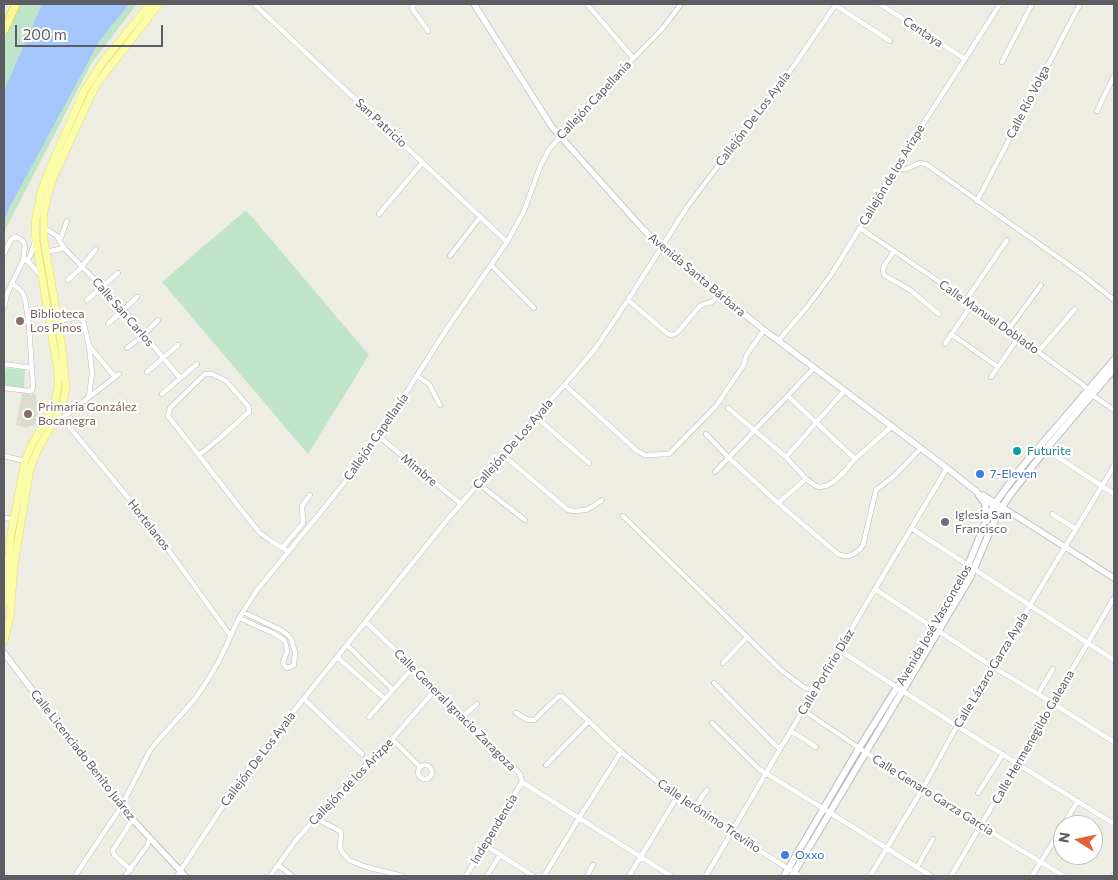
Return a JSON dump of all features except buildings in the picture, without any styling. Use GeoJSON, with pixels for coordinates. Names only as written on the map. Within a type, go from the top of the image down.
{"type":"FeatureCollection","features":[{"type":"Feature","properties":{"kind":"highway"},"geometry":{"type":"LineString","coordinates":[[4,30],[16,4]]}},
{"type":"Feature","properties":{"kind":"main road"},"geometry":{"type":"LineString","coordinates":[[4,603],[6,560],[24,461],[50,413],[55,402],[58,387],[58,372],[36,241],[35,224],[37,208],[48,173],[84,91],[102,63],[150,4]]}},
{"type":"Feature","properties":{"kind":"main road"},"geometry":{"type":"LineString","coordinates":[[4,641],[10,617],[14,565],[30,469],[37,451],[59,418],[66,387],[58,321],[45,253],[43,229],[48,194],[54,176],[91,95],[109,67],[159,4]]}},
{"type":"Feature","properties":{"kind":"main road","name":"Avenida José Vasconcelos"},"geometry":{"type":"LineString","coordinates":[[971,568],[987,520],[995,504],[1021,468],[1043,447],[1090,392],[1114,360]]}},
{"type":"Feature","properties":{"kind":"main road","name":"Avenida José Vasconcelos"},"geometry":{"type":"LineString","coordinates":[[1090,392],[1114,369]]}},
{"type":"Feature","properties":{"kind":"main road","name":"Avenida José Vasconcelos"},"geometry":{"type":"LineString","coordinates":[[784,876],[793,874],[862,750],[971,568],[1002,508],[1043,447]]}},
{"type":"Feature","properties":{"kind":"main road"},"geometry":{"type":"LineString","coordinates":[[978,493],[985,503],[987,520]]}},
{"type":"Feature","properties":{"kind":"street","name":"San Patricio"},"geometry":{"type":"LineString","coordinates":[[254,4],[507,242]]}},
{"type":"Feature","properties":{"kind":"street"},"geometry":{"type":"LineString","coordinates":[[414,4],[412,8],[428,31]]}},
{"type":"Feature","properties":{"kind":"street","name":"Avenida Santa Bárbara"},"geometry":{"type":"LineString","coordinates":[[474,4],[552,127],[662,248],[778,341],[978,493],[987,496],[995,504],[1114,578]]}},
{"type":"Feature","properties":{"kind":"street"},"geometry":{"type":"LineString","coordinates":[[587,4],[634,58]]}},
{"type":"Feature","properties":{"kind":"street","name":"Callejón Capellanía"},"geometry":{"type":"LineString","coordinates":[[75,876],[121,807],[149,752],[195,699],[214,669],[239,618],[257,590],[344,483],[448,327],[492,266],[524,211],[544,158],[560,136],[663,28],[681,4]]}},
{"type":"Feature","properties":{"kind":"street"},"geometry":{"type":"LineString","coordinates":[[836,4],[890,41]]}},
{"type":"Feature","properties":{"kind":"street","name":"Callejón De Los Ayala"},"geometry":{"type":"LineString","coordinates":[[181,875],[221,808],[247,770],[461,504],[595,349],[696,195],[793,67],[836,4]]}},
{"type":"Feature","properties":{"kind":"street","name":"Centaya"},"geometry":{"type":"LineString","coordinates":[[880,4],[965,59]]}},
{"type":"Feature","properties":{"kind":"street","name":"Callejón de los Arizpe"},"geometry":{"type":"LineString","coordinates":[[778,341],[817,295],[860,228],[894,169],[1000,4]]}},
{"type":"Feature","properties":{"kind":"street"},"geometry":{"type":"LineString","coordinates":[[1002,62],[1032,4]]}},
{"type":"Feature","properties":{"kind":"street","name":"Calle Río Volga"},"geometry":{"type":"LineString","coordinates":[[977,200],[1080,4]]}},
{"type":"Feature","properties":{"kind":"street"},"geometry":{"type":"LineString","coordinates":[[1097,111],[1114,76]]}},
{"type":"Feature","properties":{"kind":"street"},"geometry":{"type":"LineString","coordinates":[[379,214],[422,163]]}},
{"type":"Feature","properties":{"kind":"street"},"geometry":{"type":"LineString","coordinates":[[894,169],[924,163],[1083,275],[1114,300]]}},
{"type":"Feature","properties":{"kind":"street"},"geometry":{"type":"LineString","coordinates":[[450,256],[480,217]]}},
{"type":"Feature","properties":{"kind":"street"},"geometry":{"type":"LineString","coordinates":[[43,229],[54,233],[60,240],[67,221]]}},
{"type":"Feature","properties":{"kind":"street","name":"Calle Manuel Doblado"},"geometry":{"type":"LineString","coordinates":[[860,228],[972,304],[1114,410]]}},
{"type":"Feature","properties":{"kind":"street"},"geometry":{"type":"LineString","coordinates":[[4,254],[10,241],[16,237],[20,238],[24,244],[25,260],[41,276]]}},
{"type":"Feature","properties":{"kind":"street","name":"Calle San Carlos"},"geometry":{"type":"LineString","coordinates":[[60,240],[64,248],[123,309],[180,378]]}},
{"type":"Feature","properties":{"kind":"street"},"geometry":{"type":"LineString","coordinates":[[966,300],[1007,240]]}},
{"type":"Feature","properties":{"kind":"street"},"geometry":{"type":"LineString","coordinates":[[4,307],[12,283],[36,241]]}},
{"type":"Feature","properties":{"kind":"street"},"geometry":{"type":"LineString","coordinates":[[45,253],[64,248]]}},
{"type":"Feature","properties":{"kind":"street"},"geometry":{"type":"LineString","coordinates":[[68,280],[96,249]]}},
{"type":"Feature","properties":{"kind":"street"},"geometry":{"type":"LineString","coordinates":[[894,251],[884,266],[884,275],[910,290],[938,314]]}},
{"type":"Feature","properties":{"kind":"street"},"geometry":{"type":"LineString","coordinates":[[492,266],[534,308]]}},
{"type":"Feature","properties":{"kind":"street"},"geometry":{"type":"LineString","coordinates":[[87,300],[118,273]]}},
{"type":"Feature","properties":{"kind":"street"},"geometry":{"type":"LineString","coordinates":[[4,388],[29,391],[32,390],[33,386],[25,299],[22,292],[12,283]]}},
{"type":"Feature","properties":{"kind":"street"},"geometry":{"type":"LineString","coordinates":[[1008,330],[1041,284]]}},
{"type":"Feature","properties":{"kind":"street"},"geometry":{"type":"LineString","coordinates":[[628,300],[668,334],[672,335],[677,333],[700,306],[712,302],[719,294]]}},
{"type":"Feature","properties":{"kind":"street"},"geometry":{"type":"LineString","coordinates":[[108,324],[137,297]]}},
{"type":"Feature","properties":{"kind":"street"},"geometry":{"type":"LineString","coordinates":[[945,344],[972,304]]}},
{"type":"Feature","properties":{"kind":"street"},"geometry":{"type":"LineString","coordinates":[[1038,352],[1075,309]]}},
{"type":"Feature","properties":{"kind":"street"},"geometry":{"type":"LineString","coordinates":[[58,321],[76,317],[81,318],[84,324],[92,373],[90,397]]}},
{"type":"Feature","properties":{"kind":"street"},"geometry":{"type":"LineString","coordinates":[[128,348],[158,320]]}},
{"type":"Feature","properties":{"kind":"street"},"geometry":{"type":"LineString","coordinates":[[565,385],[637,451],[645,455],[669,454],[716,406],[743,366],[747,354],[764,330]]}},
{"type":"Feature","properties":{"kind":"street"},"geometry":{"type":"LineString","coordinates":[[951,334],[998,367]]}},
{"type":"Feature","properties":{"kind":"street"},"geometry":{"type":"LineString","coordinates":[[990,377],[1018,338]]}},
{"type":"Feature","properties":{"kind":"street"},"geometry":{"type":"LineString","coordinates":[[147,372],[178,345]]}},
{"type":"Feature","properties":{"kind":"street"},"geometry":{"type":"LineString","coordinates":[[89,346],[115,377]]}},
{"type":"Feature","properties":{"kind":"street"},"geometry":{"type":"LineString","coordinates":[[4,364],[32,368]]}},
{"type":"Feature","properties":{"kind":"street"},"geometry":{"type":"LineString","coordinates":[[162,394],[197,364]]}},
{"type":"Feature","properties":{"kind":"street"},"geometry":{"type":"LineString","coordinates":[[715,472],[814,368]]}},
{"type":"Feature","properties":{"kind":"street"},"geometry":{"type":"LineString","coordinates":[[59,418],[120,374]]}},
{"type":"Feature","properties":{"kind":"street"},"geometry":{"type":"LineString","coordinates":[[199,455],[242,419],[250,409],[226,381],[212,374],[206,374],[170,408],[168,416],[259,532],[271,542],[289,552]]}},
{"type":"Feature","properties":{"kind":"street"},"geometry":{"type":"LineString","coordinates":[[417,376],[429,384],[440,405]]}},
{"type":"Feature","properties":{"kind":"street"},"geometry":{"type":"LineString","coordinates":[[786,457],[844,391]]}},
{"type":"Feature","properties":{"kind":"street"},"geometry":{"type":"LineString","coordinates":[[788,396],[855,459]]}},
{"type":"Feature","properties":{"kind":"street"},"geometry":{"type":"LineString","coordinates":[[728,408],[786,457],[806,479],[820,487],[826,486],[844,472],[855,459],[891,427]]}},
{"type":"Feature","properties":{"kind":"street"},"geometry":{"type":"LineString","coordinates":[[536,417],[589,463]]}},
{"type":"Feature","properties":{"kind":"street","name":"Hortelanos"},"geometry":{"type":"LineString","coordinates":[[59,418],[149,523],[230,635]]}},
{"type":"Feature","properties":{"kind":"street"},"geometry":{"type":"LineString","coordinates":[[706,434],[729,458],[832,549],[838,554],[849,556],[860,549],[863,544],[876,490],[894,476],[920,449]]}},
{"type":"Feature","properties":{"kind":"street","name":"Mimbre"},"geometry":{"type":"LineString","coordinates":[[377,435],[461,504]]}},
{"type":"Feature","properties":{"kind":"street"},"geometry":{"type":"LineString","coordinates":[[1043,447],[1114,494]]}},
{"type":"Feature","properties":{"kind":"street"},"geometry":{"type":"LineString","coordinates":[[503,455],[568,510],[586,510],[602,500]]}},
{"type":"Feature","properties":{"kind":"street"},"geometry":{"type":"LineString","coordinates":[[4,456],[24,461]]}},
{"type":"Feature","properties":{"kind":"street","name":"Calle Lázaro Garza Ayala"},"geometry":{"type":"LineString","coordinates":[[870,876],[923,788],[957,726],[1114,466]]}},
{"type":"Feature","properties":{"kind":"street","name":"Calle Porfirio Díaz"},"geometry":{"type":"LineString","coordinates":[[706,876],[730,832],[947,468]]}},
{"type":"Feature","properties":{"kind":"street"},"geometry":{"type":"LineString","coordinates":[[778,502],[806,479]]}},
{"type":"Feature","properties":{"kind":"street"},"geometry":{"type":"LineString","coordinates":[[479,484],[525,520]]}},
{"type":"Feature","properties":{"kind":"street"},"geometry":{"type":"LineString","coordinates":[[282,548],[303,523],[302,506],[310,495]]}},
{"type":"Feature","properties":{"kind":"street"},"geometry":{"type":"LineString","coordinates":[[1052,514],[1076,529]]}},
{"type":"Feature","properties":{"kind":"street"},"geometry":{"type":"LineString","coordinates":[[623,516],[792,679],[804,688],[816,690]]}},
{"type":"Feature","properties":{"kind":"street"},"geometry":{"type":"LineString","coordinates":[[4,518],[14,519]]}},
{"type":"Feature","properties":{"kind":"street"},"geometry":{"type":"LineString","coordinates":[[911,528],[1114,660]]}},
{"type":"Feature","properties":{"kind":"street"},"geometry":{"type":"LineString","coordinates":[[875,588],[993,667],[1114,741]]}},
{"type":"Feature","properties":{"kind":"street","name":"Calle Hermenegildo Galeana"},"geometry":{"type":"LineString","coordinates":[[952,876],[1114,598]]}},
{"type":"Feature","properties":{"kind":"street"},"geometry":{"type":"LineString","coordinates":[[239,618],[258,622],[285,632],[291,639],[295,652],[294,664],[287,668],[283,664],[287,652],[284,640],[273,633],[258,622],[243,612]]}},
{"type":"Feature","properties":{"kind":"street","name":"Calle General Ignacio Zaragoza"},"geometry":{"type":"LineString","coordinates":[[366,622],[521,775],[522,782],[671,876]]}},
{"type":"Feature","properties":{"kind":"street"},"geometry":{"type":"LineString","coordinates":[[723,663],[747,637]]}},
{"type":"Feature","properties":{"kind":"street"},"geometry":{"type":"LineString","coordinates":[[346,645],[393,690]]}},
{"type":"Feature","properties":{"kind":"street"},"geometry":{"type":"LineString","coordinates":[[839,650],[1114,824]]}},
{"type":"Feature","properties":{"kind":"street","name":"Calle Licenciado Benito Juárez"},"geometry":{"type":"LineString","coordinates":[[4,653],[121,807],[181,875]]}},
{"type":"Feature","properties":{"kind":"street"},"geometry":{"type":"LineString","coordinates":[[337,657],[385,699]]}},
{"type":"Feature","properties":{"kind":"street"},"geometry":{"type":"LineString","coordinates":[[1038,694],[1053,669]]}},
{"type":"Feature","properties":{"kind":"street"},"geometry":{"type":"LineString","coordinates":[[369,717],[408,673]]}},
{"type":"Feature","properties":{"kind":"street"},"geometry":{"type":"LineString","coordinates":[[714,683],[780,749]]}},
{"type":"Feature","properties":{"kind":"street","name":"Callejón de los Arizpe"},"geometry":{"type":"LineString","coordinates":[[270,876],[296,840],[338,792],[392,739],[436,689]]}},
{"type":"Feature","properties":{"kind":"street","name":"Calle Jerónimo Treviño"},"geometry":{"type":"LineString","coordinates":[[516,713],[528,720],[536,719],[561,695],[621,752],[677,797],[793,874]]}},
{"type":"Feature","properties":{"kind":"street"},"geometry":{"type":"LineString","coordinates":[[304,699],[362,754]]}},
{"type":"Feature","properties":{"kind":"street"},"geometry":{"type":"LineString","coordinates":[[462,717],[477,704]]}},
{"type":"Feature","properties":{"kind":"street","name":"Calle Genaro Garza Garcia"},"geometry":{"type":"LineString","coordinates":[[803,710],[981,826],[1064,876]]}},
{"type":"Feature","properties":{"kind":"street"},"geometry":{"type":"LineString","coordinates":[[546,765],[590,721]]}},
{"type":"Feature","properties":{"kind":"street"},"geometry":{"type":"LineString","coordinates":[[712,723],[759,769],[931,876]]}},
{"type":"Feature","properties":{"kind":"street"},"geometry":{"type":"LineString","coordinates":[[791,730],[816,747]]}},
{"type":"Feature","properties":{"kind":"street"},"geometry":{"type":"LineString","coordinates":[[392,739],[420,767]]}},
{"type":"Feature","properties":{"kind":"street"},"geometry":{"type":"LineString","coordinates":[[544,876],[621,752]]}},
{"type":"Feature","properties":{"kind":"street"},"geometry":{"type":"LineString","coordinates":[[978,793],[1003,754]]}},
{"type":"Feature","properties":{"kind":"street","name":"Independencia"},"geometry":{"type":"LineString","coordinates":[[466,876],[522,782]]}},
{"type":"Feature","properties":{"kind":"street"},"geometry":{"type":"LineString","coordinates":[[694,808],[707,790]]}},
{"type":"Feature","properties":{"kind":"street"},"geometry":{"type":"LineString","coordinates":[[629,876],[677,797]]}},
{"type":"Feature","properties":{"kind":"street"},"geometry":{"type":"LineString","coordinates":[[1069,815],[1078,801]]}},
{"type":"Feature","properties":{"kind":"street"},"geometry":{"type":"LineString","coordinates":[[315,818],[340,831],[340,847],[349,860],[356,864],[402,876]]}},
{"type":"Feature","properties":{"kind":"street"},"geometry":{"type":"LineString","coordinates":[[131,870],[114,854],[113,850],[133,819]]}},
{"type":"Feature","properties":{"kind":"street"},"geometry":{"type":"LineString","coordinates":[[125,876],[147,846],[150,838]]}},
{"type":"Feature","properties":{"kind":"street"},"geometry":{"type":"LineString","coordinates":[[916,867],[933,839]]}},
{"type":"Feature","properties":{"kind":"street"},"geometry":{"type":"LineString","coordinates":[[1032,876],[1053,841]]}},
{"type":"Feature","properties":{"kind":"street"},"geometry":{"type":"LineString","coordinates":[[485,845],[533,876]]}},
{"type":"Feature","properties":{"kind":"street"},"geometry":{"type":"LineString","coordinates":[[488,876],[500,855]]}},
{"type":"Feature","properties":{"kind":"street"},"geometry":{"type":"LineString","coordinates":[[278,865],[291,875]]}},
{"type":"Feature","properties":{"kind":"street"},"geometry":{"type":"LineString","coordinates":[[587,876],[593,865]]}},
{"type":"Feature","properties":{"kind":"shaded area","name":"Primaria González Bocanegra"},"geometry":{"type":"Polygon","coordinates":[[[22,393],[36,394],[36,399],[40,402],[35,426],[29,426],[28,428],[16,425],[22,393]]]}},
{"type":"Feature","properties":{"kind":"green space"},"geometry":{"type":"Polygon","coordinates":[[[16,4],[137,4],[91,64],[4,232],[4,31],[16,4]]]}},
{"type":"Feature","properties":{"kind":"green space"},"geometry":{"type":"Polygon","coordinates":[[[246,210],[369,355],[308,454],[162,282],[246,210]]]}},
{"type":"Feature","properties":{"kind":"green space"},"geometry":{"type":"Polygon","coordinates":[[[6,368],[25,370],[24,389],[4,387],[6,368]]]}},
{"type":"Feature","properties":{"kind":"water"},"geometry":{"type":"Polygon","coordinates":[[[42,4],[129,4],[100,40],[9,208],[4,221],[4,91],[42,4]]]}},
{"type":"Feature","properties":{"kind":"place","name":"Biblioteca Los Pinos"},"geometry":{"type":"Point","coordinates":[20,321]}},
{"type":"Feature","properties":{"kind":"place","name":"Primaria González Bocanegra"},"geometry":{"type":"Point","coordinates":[28,414]}},
{"type":"Feature","properties":{"kind":"place","name":"Futurite"},"geometry":{"type":"Point","coordinates":[1017,451]}},
{"type":"Feature","properties":{"kind":"place","name":"7-Eleven"},"geometry":{"type":"Point","coordinates":[980,474]}},
{"type":"Feature","properties":{"kind":"place","name":"Iglesia San Francisco"},"geometry":{"type":"Point","coordinates":[945,522]}},
{"type":"Feature","properties":{"kind":"place","name":"Oxxo"},"geometry":{"type":"Point","coordinates":[785,855]}}]}
